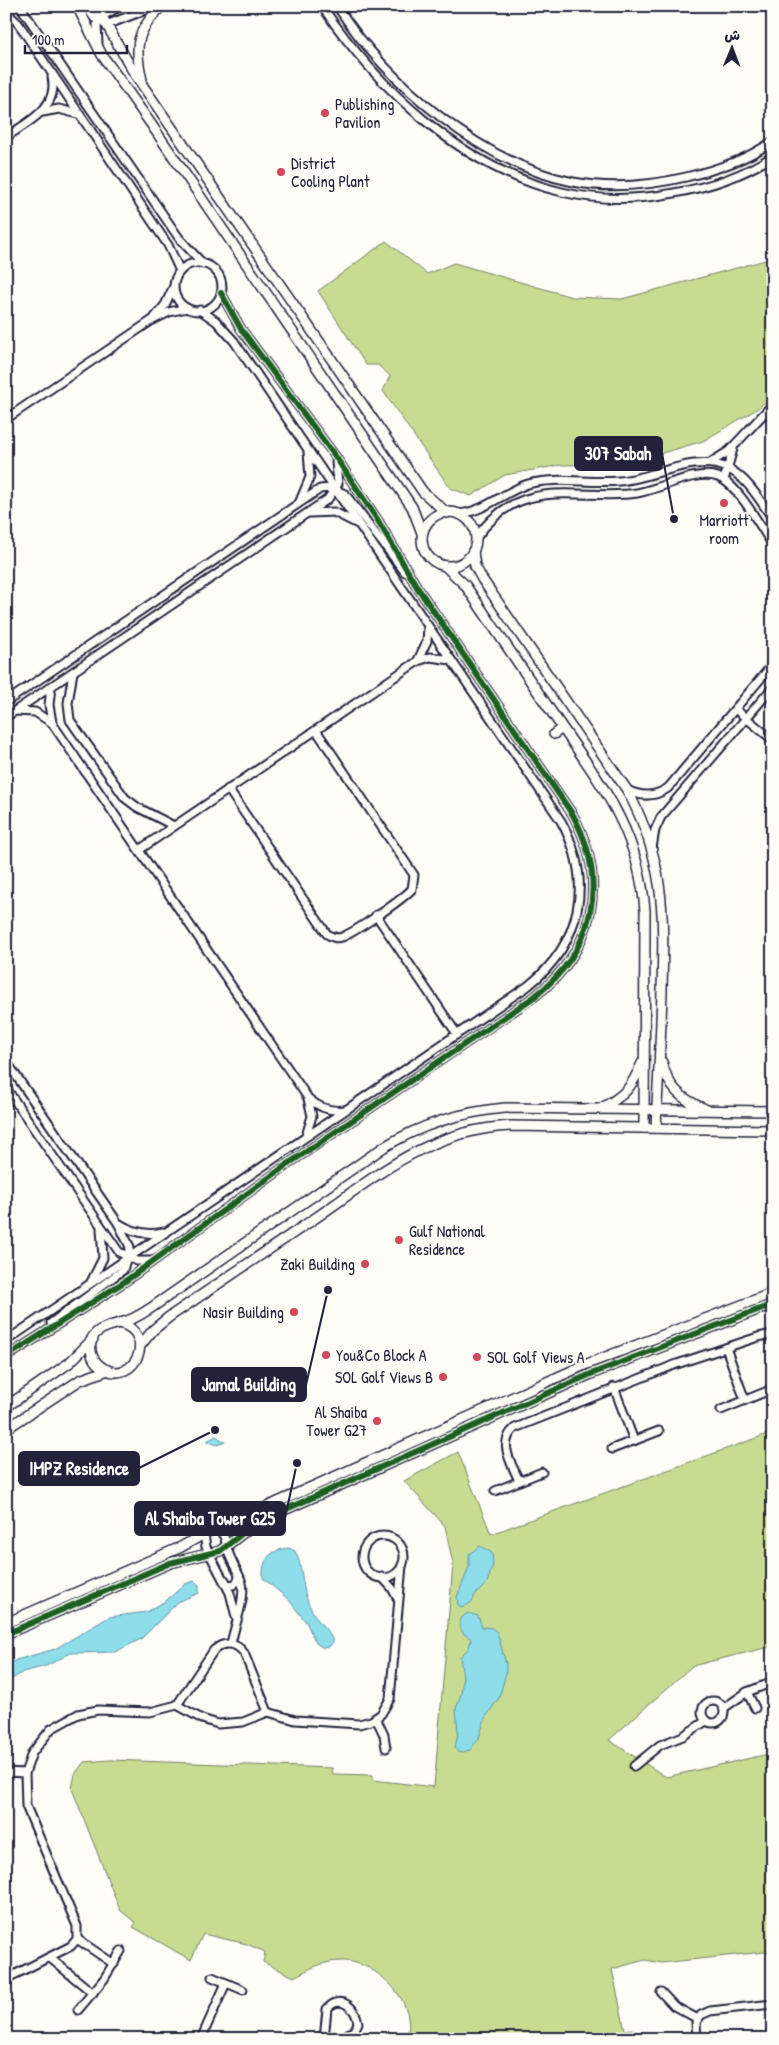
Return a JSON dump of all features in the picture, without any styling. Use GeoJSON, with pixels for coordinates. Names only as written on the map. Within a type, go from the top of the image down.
{"type":"FeatureCollection","features":[{"type":"Feature","properties":{"kind":"street"},"geometry":{"type":"LineString","coordinates":[[20,6],[183,244],[203,264]]}},
{"type":"Feature","properties":{"kind":"street"},"geometry":{"type":"LineString","coordinates":[[77,6],[98,48],[412,508],[422,533],[422,546],[428,557],[445,566],[465,585],[617,810],[637,859],[644,894],[644,1128]]}},
{"type":"Feature","properties":{"kind":"street"},"geometry":{"type":"LineString","coordinates":[[86,6],[102,21]]}},
{"type":"Feature","properties":{"kind":"street"},"geometry":{"type":"LineString","coordinates":[[96,6],[102,21],[144,87],[423,492],[447,513]]}},
{"type":"Feature","properties":{"kind":"street"},"geometry":{"type":"LineString","coordinates":[[98,48],[102,21],[121,6]]}},
{"type":"Feature","properties":{"kind":"street"},"geometry":{"type":"LineString","coordinates":[[102,21],[156,6]]}},
{"type":"Feature","properties":{"kind":"street"},"geometry":{"type":"LineString","coordinates":[[144,87],[137,58],[139,38],[148,21],[162,6]]}},
{"type":"Feature","properties":{"kind":"street"},"geometry":{"type":"LineString","coordinates":[[322,6],[364,61],[402,100],[431,124],[495,166],[545,188],[598,198],[652,197],[712,184],[752,169],[773,156]]}},
{"type":"Feature","properties":{"kind":"street"},"geometry":{"type":"LineString","coordinates":[[337,6],[379,58],[427,104],[481,144],[537,172],[592,184],[648,184],[725,166],[773,141]]}},
{"type":"Feature","properties":{"kind":"street"},"geometry":{"type":"LineString","coordinates":[[6,12],[18,23],[168,244],[180,271]]}},
{"type":"Feature","properties":{"kind":"street"},"geometry":{"type":"LineString","coordinates":[[6,136],[42,112],[50,102],[54,91],[51,73]]}},
{"type":"Feature","properties":{"kind":"street"},"geometry":{"type":"LineString","coordinates":[[42,112],[59,109],[80,116]]}},
{"type":"Feature","properties":{"kind":"street"},"geometry":{"type":"LineString","coordinates":[[152,321],[165,305],[180,271],[190,264],[203,264],[213,268],[219,277],[221,293],[241,329],[335,456],[381,526],[417,587]]}},
{"type":"Feature","properties":{"kind":"street"},"geometry":{"type":"LineString","coordinates":[[174,286],[179,301],[187,308]]}},
{"type":"Feature","properties":{"kind":"street"},"geometry":{"type":"LineString","coordinates":[[6,419],[152,321],[169,312],[187,308],[200,310],[210,307],[221,293]]}},
{"type":"Feature","properties":{"kind":"street"},"geometry":{"type":"LineString","coordinates":[[6,1341],[528,986],[556,958],[574,923],[580,884],[576,857],[561,821],[229,335],[216,321],[200,310]]}},
{"type":"Feature","properties":{"kind":"street"},"geometry":{"type":"LineString","coordinates":[[422,533],[428,521],[447,513],[458,514],[476,511],[514,490],[537,482],[621,481],[654,475],[691,464],[708,463],[721,458],[773,404]]}},
{"type":"Feature","properties":{"kind":"street"},"geometry":{"type":"LineString","coordinates":[[724,480],[726,468],[736,444]]}},
{"type":"Feature","properties":{"kind":"street"},"geometry":{"type":"LineString","coordinates":[[299,503],[310,477],[307,449]]}},
{"type":"Feature","properties":{"kind":"street"},"geometry":{"type":"LineString","coordinates":[[6,717],[328,499],[336,489],[339,478],[335,456]]}},
{"type":"Feature","properties":{"kind":"street"},"geometry":{"type":"LineString","coordinates":[[708,463],[726,468],[746,482],[773,519]]}},
{"type":"Feature","properties":{"kind":"street"},"geometry":{"type":"LineString","coordinates":[[656,1128],[660,1051],[663,908],[652,848],[641,818],[627,790],[482,579],[475,566],[473,551],[476,538],[487,523],[501,512],[522,500],[536,496],[630,494],[665,487],[700,475],[713,476],[724,480],[736,492],[773,545]]}},
{"type":"Feature","properties":{"kind":"street"},"geometry":{"type":"LineString","coordinates":[[6,702],[320,489],[336,489],[349,498],[417,587],[579,827],[589,852],[593,880],[591,907],[584,933],[572,958],[545,989],[268,1178],[156,1260],[6,1357]]}},
{"type":"Feature","properties":{"kind":"street"},"geometry":{"type":"LineString","coordinates":[[305,514],[334,512],[358,524]]}},
{"type":"Feature","properties":{"kind":"street"},"geometry":{"type":"LineString","coordinates":[[458,514],[470,523],[476,538]]}},
{"type":"Feature","properties":{"kind":"street"},"geometry":{"type":"LineString","coordinates":[[445,566],[462,563],[473,551]]}},
{"type":"Feature","properties":{"kind":"street"},"geometry":{"type":"LineString","coordinates":[[418,661],[427,641],[428,627]]}},
{"type":"Feature","properties":{"kind":"street"},"geometry":{"type":"LineString","coordinates":[[139,850],[418,661],[430,657],[451,660]]}},
{"type":"Feature","properties":{"kind":"street"},"geometry":{"type":"LineString","coordinates":[[627,790],[639,795],[652,795],[668,788],[773,664]]}},
{"type":"Feature","properties":{"kind":"street"},"geometry":{"type":"LineString","coordinates":[[73,672],[67,709],[73,725],[125,798],[137,807],[174,826]]}},
{"type":"Feature","properties":{"kind":"street"},"geometry":{"type":"LineString","coordinates":[[51,687],[49,705],[52,722],[308,1098],[317,1106],[328,1110],[345,1110]]}},
{"type":"Feature","properties":{"kind":"street"},"geometry":{"type":"LineString","coordinates":[[652,848],[654,830],[661,817],[773,687]]}},
{"type":"Feature","properties":{"kind":"street"},"geometry":{"type":"LineString","coordinates":[[735,709],[773,740]]}},
{"type":"Feature","properties":{"kind":"street"},"geometry":{"type":"LineString","coordinates":[[15,711],[35,712],[52,722]]}},
{"type":"Feature","properties":{"kind":"street"},"geometry":{"type":"LineString","coordinates":[[554,734],[562,728]]}},
{"type":"Feature","properties":{"kind":"street"},"geometry":{"type":"LineString","coordinates":[[228,789],[327,934],[334,938],[340,938],[376,915],[412,889],[414,875],[316,730]]}},
{"type":"Feature","properties":{"kind":"street"},"geometry":{"type":"LineString","coordinates":[[608,815],[617,810]]}},
{"type":"Feature","properties":{"kind":"street"},"geometry":{"type":"LineString","coordinates":[[376,915],[457,1034]]}},
{"type":"Feature","properties":{"kind":"street"},"geometry":{"type":"LineString","coordinates":[[660,1051],[665,1074],[673,1089],[687,1101],[710,1111]]}},
{"type":"Feature","properties":{"kind":"street"},"geometry":{"type":"LineString","coordinates":[[599,1109],[628,1091],[644,1058]]}},
{"type":"Feature","properties":{"kind":"street"},"geometry":{"type":"LineString","coordinates":[[6,1061],[118,1223],[129,1242],[128,1258],[119,1274],[83,1298],[31,1340]]}},
{"type":"Feature","properties":{"kind":"street"},"geometry":{"type":"LineString","coordinates":[[6,1088],[119,1252],[128,1258],[141,1262],[156,1260]]}},
{"type":"Feature","properties":{"kind":"street"},"geometry":{"type":"LineString","coordinates":[[305,1138],[312,1122],[312,1110],[308,1098]]}},
{"type":"Feature","properties":{"kind":"street"},"geometry":{"type":"LineString","coordinates":[[6,1407],[69,1364],[93,1339],[100,1328],[119,1324],[159,1303],[370,1157],[422,1127],[462,1114],[505,1108],[773,1111]]}},
{"type":"Feature","properties":{"kind":"street"},"geometry":{"type":"LineString","coordinates":[[93,1339],[91,1350],[95,1360],[108,1370],[114,1372],[128,1369],[137,1359],[140,1346],[153,1330],[169,1317],[445,1138],[494,1127],[773,1130]]}},
{"type":"Feature","properties":{"kind":"street"},"geometry":{"type":"LineString","coordinates":[[364,1149],[370,1157]]}},
{"type":"Feature","properties":{"kind":"street"},"geometry":{"type":"LineString","coordinates":[[118,1223],[130,1230],[143,1234],[166,1232]]}},
{"type":"Feature","properties":{"kind":"street"},"geometry":{"type":"LineString","coordinates":[[88,1286],[99,1270],[103,1258],[104,1245],[100,1226]]}},
{"type":"Feature","properties":{"kind":"street"},"geometry":{"type":"LineString","coordinates":[[6,1622],[181,1546],[216,1528],[587,1364],[773,1293]]}},
{"type":"Feature","properties":{"kind":"street"},"geometry":{"type":"LineString","coordinates":[[6,1634],[170,1563],[211,1554],[265,1519],[556,1389],[655,1348],[773,1304]]}},
{"type":"Feature","properties":{"kind":"street"},"geometry":{"type":"LineString","coordinates":[[119,1324],[134,1331],[140,1346]]}},
{"type":"Feature","properties":{"kind":"street"},"geometry":{"type":"LineString","coordinates":[[519,1481],[506,1449],[506,1440],[511,1431],[614,1388],[726,1348],[773,1334]]}},
{"type":"Feature","properties":{"kind":"street"},"geometry":{"type":"LineString","coordinates":[[726,1348],[745,1400]]}},
{"type":"Feature","properties":{"kind":"street"},"geometry":{"type":"LineString","coordinates":[[6,1429],[80,1380],[108,1370]]}},
{"type":"Feature","properties":{"kind":"street"},"geometry":{"type":"LineString","coordinates":[[614,1388],[634,1441]]}},
{"type":"Feature","properties":{"kind":"street"},"geometry":{"type":"LineString","coordinates":[[721,1410],[770,1390]]}},
{"type":"Feature","properties":{"kind":"street"},"geometry":{"type":"LineString","coordinates":[[612,1449],[659,1431]]}},
{"type":"Feature","properties":{"kind":"street"},"geometry":{"type":"LineString","coordinates":[[495,1491],[542,1472]]}},
{"type":"Feature","properties":{"kind":"street"},"geometry":{"type":"LineString","coordinates":[[216,1528],[225,1537],[226,1546],[239,1576],[243,1594],[231,1644]]}},
{"type":"Feature","properties":{"kind":"street"},"geometry":{"type":"LineString","coordinates":[[204,1534],[205,1543],[225,1582],[236,1617]]}},
{"type":"Feature","properties":{"kind":"street"},"geometry":{"type":"LineString","coordinates":[[177,1705],[210,1722],[226,1724],[243,1722],[268,1712],[295,1720],[354,1724],[365,1723],[376,1718],[385,1710],[390,1699],[402,1565],[402,1548],[395,1540],[379,1536],[369,1541],[363,1550],[364,1566],[371,1574],[382,1578],[392,1588],[398,1601]]}},
{"type":"Feature","properties":{"kind":"street"},"geometry":{"type":"LineString","coordinates":[[382,1578],[392,1576],[402,1565]]}},
{"type":"Feature","properties":{"kind":"street"},"geometry":{"type":"LineString","coordinates":[[225,1582],[230,1585],[236,1583],[239,1576]]}},
{"type":"Feature","properties":{"kind":"street"},"geometry":{"type":"LineString","coordinates":[[6,1979],[50,1958],[71,1946],[77,1939],[77,1926],[29,1817],[24,1795],[25,1772],[32,1754],[44,1736],[68,1718],[88,1712],[150,1712],[177,1705],[214,1650],[222,1645],[231,1644],[239,1647],[244,1653],[268,1712]]}},
{"type":"Feature","properties":{"kind":"street"},"geometry":{"type":"LineString","coordinates":[[724,1708],[747,1692],[773,1682]]}},
{"type":"Feature","properties":{"kind":"street"},"geometry":{"type":"LineString","coordinates":[[747,1692],[755,1708]]}},
{"type":"Feature","properties":{"kind":"street"},"geometry":{"type":"LineString","coordinates":[[715,1700],[724,1708],[724,1715],[720,1720],[713,1723],[706,1721],[702,1715],[705,1704],[715,1700]]}},
{"type":"Feature","properties":{"kind":"street"},"geometry":{"type":"LineString","coordinates":[[376,1718],[384,1735],[386,1748]]}},
{"type":"Feature","properties":{"kind":"street"},"geometry":{"type":"LineString","coordinates":[[634,1766],[660,1745],[683,1736],[706,1721]]}},
{"type":"Feature","properties":{"kind":"street"},"geometry":{"type":"LineString","coordinates":[[6,1772],[25,1772]]}},
{"type":"Feature","properties":{"kind":"street"},"geometry":{"type":"LineString","coordinates":[[77,1939],[114,1964]]}},
{"type":"Feature","properties":{"kind":"street"},"geometry":{"type":"LineString","coordinates":[[78,2010],[93,1993],[121,1951]]}},
{"type":"Feature","properties":{"kind":"street"},"geometry":{"type":"LineString","coordinates":[[50,1958],[93,1993]]}},
{"type":"Feature","properties":{"kind":"street"},"geometry":{"type":"LineString","coordinates":[[212,1976],[243,1990]]}},
{"type":"Feature","properties":{"kind":"street"},"geometry":{"type":"LineString","coordinates":[[201,2039],[226,1982]]}},
{"type":"Feature","properties":{"kind":"street"},"geometry":{"type":"LineString","coordinates":[[660,1992],[674,2006],[698,2019]]}},
{"type":"Feature","properties":{"kind":"street"},"geometry":{"type":"LineString","coordinates":[[324,2039],[327,2009],[333,2004],[345,2003],[354,2010],[358,2023],[354,2031],[338,2039]]}},
{"type":"Feature","properties":{"kind":"street"},"geometry":{"type":"LineString","coordinates":[[697,2039],[695,2026],[698,2019],[710,2011],[773,2004]]}},
{"type":"Feature","properties":{"kind":"green space"},"geometry":{"type":"Polygon","coordinates":[[[386,241],[427,274],[454,263],[572,297],[622,299],[773,258],[773,395],[757,409],[703,441],[649,457],[640,450],[625,452],[614,464],[561,465],[505,475],[471,496],[450,488],[383,391],[390,376],[378,365],[366,365],[318,291],[386,241]]]}},
{"type":"Feature","properties":{"kind":"green space"},"geometry":{"type":"Polygon","coordinates":[[[773,1432],[773,1646],[692,1666],[609,1740],[666,1777],[773,1753],[773,1951],[661,1963],[645,1960],[612,1969],[625,2030],[632,2029],[634,2039],[406,2039],[409,2025],[407,2011],[401,1998],[381,1976],[368,1968],[354,1963],[334,1961],[316,1966],[294,1977],[263,1962],[265,1952],[247,1944],[203,1934],[191,1960],[133,1927],[136,1923],[120,1910],[72,1789],[75,1774],[84,1762],[110,1760],[332,1768],[333,1774],[373,1775],[373,1780],[434,1787],[453,1564],[445,1526],[404,1481],[458,1452],[491,1534],[773,1432]]]}},
{"type":"Feature","properties":{"kind":"water"},"geometry":{"type":"Polygon","coordinates":[[[216,1436],[225,1442],[217,1445],[207,1441],[216,1436]]]}},
{"type":"Feature","properties":{"kind":"water"},"geometry":{"type":"Polygon","coordinates":[[[480,1546],[492,1553],[493,1564],[487,1583],[475,1595],[472,1602],[462,1608],[458,1605],[457,1597],[469,1567],[469,1554],[480,1546]]]}},
{"type":"Feature","properties":{"kind":"water"},"geometry":{"type":"Polygon","coordinates":[[[289,1548],[295,1551],[298,1559],[307,1600],[318,1620],[332,1638],[333,1642],[329,1647],[323,1648],[316,1643],[306,1622],[289,1600],[263,1578],[264,1566],[268,1557],[272,1553],[289,1548]]]}},
{"type":"Feature","properties":{"kind":"water"},"geometry":{"type":"Polygon","coordinates":[[[194,1581],[199,1585],[199,1593],[178,1602],[141,1639],[115,1652],[71,1653],[46,1666],[23,1672],[6,1683],[6,1667],[16,1660],[55,1649],[109,1617],[147,1612],[167,1600],[185,1584],[194,1581]]]}},
{"type":"Feature","properties":{"kind":"water"},"geometry":{"type":"Polygon","coordinates":[[[468,1613],[478,1616],[482,1627],[492,1628],[497,1632],[506,1664],[506,1673],[499,1698],[485,1718],[479,1738],[470,1750],[459,1753],[455,1748],[458,1732],[456,1709],[461,1694],[463,1677],[460,1657],[469,1648],[471,1639],[463,1633],[459,1625],[462,1617],[468,1613]]]}},
{"type":"Feature","properties":{"kind":"cycle path"},"geometry":{"type":"LineString","coordinates":[[6,1357],[124,1282],[291,1162],[534,997],[555,978],[571,958],[583,936],[590,914],[593,890],[591,865],[584,840],[573,815],[417,587],[377,519],[335,456],[241,329],[221,293]]}},
{"type":"Feature","properties":{"kind":"cycle path"},"geometry":{"type":"LineString","coordinates":[[6,1634],[170,1563],[220,1551],[248,1529],[273,1515],[591,1374],[773,1304]]}},
{"type":"Feature","properties":{"kind":"place","name":"Publishing Pavilion"},"geometry":{"type":"Point","coordinates":[325,113]}},
{"type":"Feature","properties":{"kind":"place","name":"District Cooling Plant"},"geometry":{"type":"Point","coordinates":[281,172]}},
{"type":"Feature","properties":{"kind":"place","name":"Marriott room"},"geometry":{"type":"Point","coordinates":[724,503]}},
{"type":"Feature","properties":{"kind":"place","name":"307 Sabah"},"geometry":{"type":"Point","coordinates":[674,519]}},
{"type":"Feature","properties":{"kind":"place","name":"Gulf National Residence"},"geometry":{"type":"Point","coordinates":[399,1240]}},
{"type":"Feature","properties":{"kind":"place","name":"Zaki Building"},"geometry":{"type":"Point","coordinates":[365,1264]}},
{"type":"Feature","properties":{"kind":"place","name":"Jamal Building"},"geometry":{"type":"Point","coordinates":[328,1290]}},
{"type":"Feature","properties":{"kind":"place","name":"Nasir Building"},"geometry":{"type":"Point","coordinates":[294,1312]}},
{"type":"Feature","properties":{"kind":"place","name":"You&Co Block A"},"geometry":{"type":"Point","coordinates":[326,1355]}},
{"type":"Feature","properties":{"kind":"place","name":"SOL Golf Views A"},"geometry":{"type":"Point","coordinates":[477,1357]}},
{"type":"Feature","properties":{"kind":"place","name":"SOL Golf Views B"},"geometry":{"type":"Point","coordinates":[443,1377]}},
{"type":"Feature","properties":{"kind":"place","name":"Al Shaiba Tower G27"},"geometry":{"type":"Point","coordinates":[377,1421]}},
{"type":"Feature","properties":{"kind":"place","name":"IMPZ Residence"},"geometry":{"type":"Point","coordinates":[215,1430]}},
{"type":"Feature","properties":{"kind":"place","name":"Al Shaiba Tower G25"},"geometry":{"type":"Point","coordinates":[297,1463]}}]}
